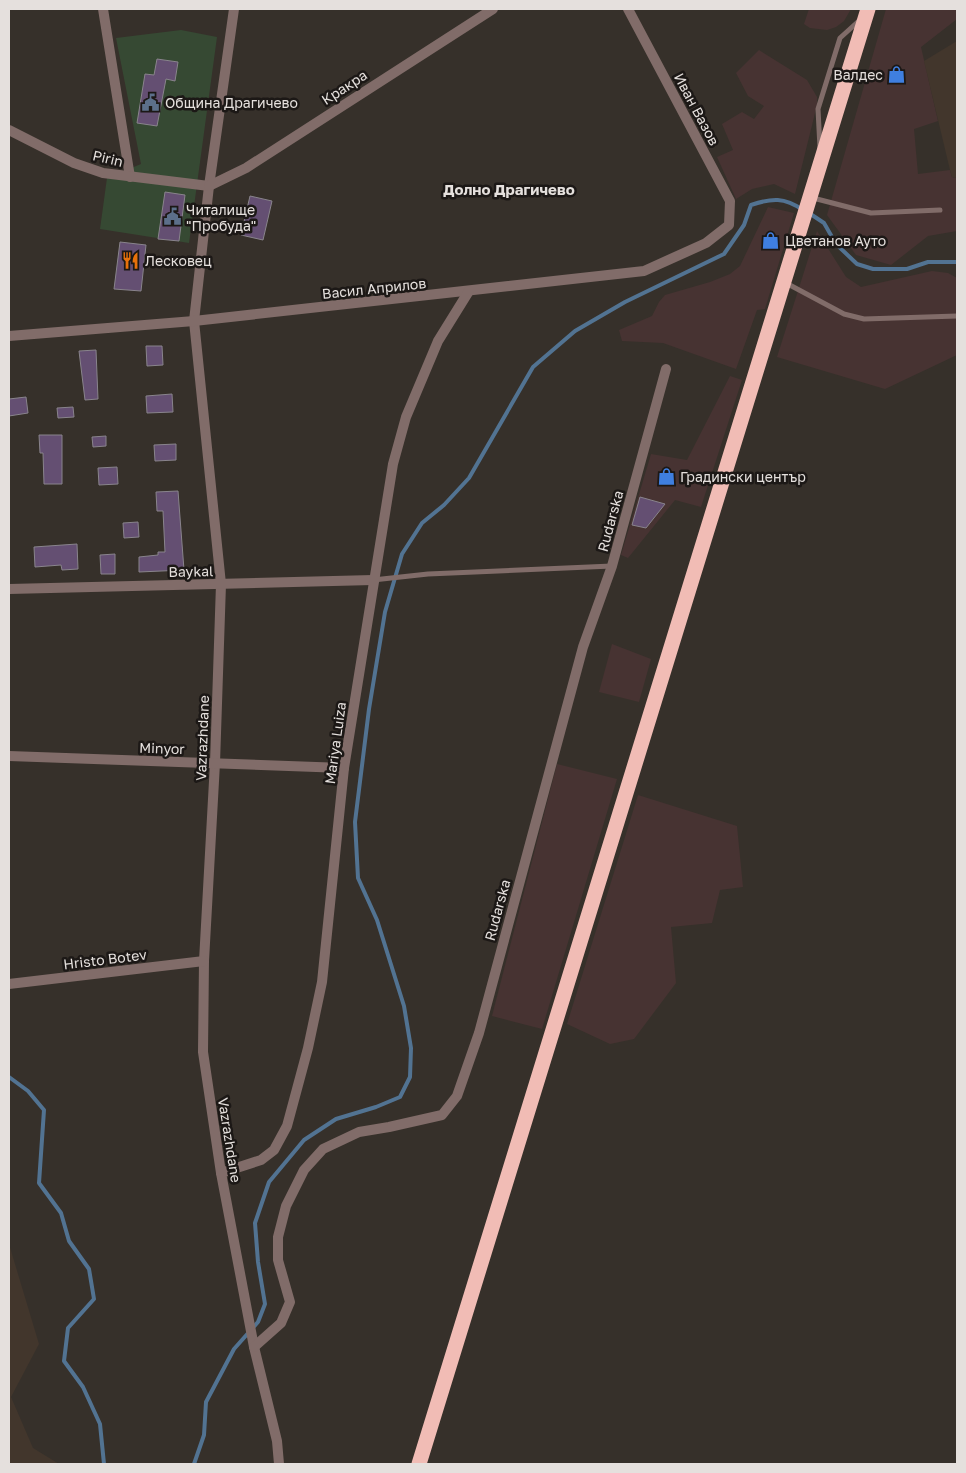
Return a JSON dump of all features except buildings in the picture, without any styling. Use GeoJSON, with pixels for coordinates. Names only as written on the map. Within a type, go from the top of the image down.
{"type":"FeatureCollection","features":[{"type":"Feature","properties":{"kind":"highway"},"geometry":{"type":"LineString","coordinates":[[419,1464],[784,282],[866,10]]}},
{"type":"Feature","properties":{"kind":"street"},"geometry":{"type":"LineString","coordinates":[[103,9],[130,177]]}},
{"type":"Feature","properties":{"kind":"street","name":"Vazrazhdane"},"geometry":{"type":"LineString","coordinates":[[234,9],[209,186],[194,321],[221,584],[215,763],[204,961],[203,1052],[220,1173],[253,1344],[277,1441],[279,1464]]}},
{"type":"Feature","properties":{"kind":"street","name":"Кракра"},"geometry":{"type":"LineString","coordinates":[[209,186],[246,168],[493,9]]}},
{"type":"Feature","properties":{"kind":"street","name":"Иван Вазов"},"geometry":{"type":"LineString","coordinates":[[628,9],[730,201],[730,225]]}},
{"type":"Feature","properties":{"kind":"street","name":"Pirin"},"geometry":{"type":"LineString","coordinates":[[9,130],[74,163],[103,173],[209,186]]}},
{"type":"Feature","properties":{"kind":"street","name":"Васил Априлов"},"geometry":{"type":"LineString","coordinates":[[9,336],[194,321],[644,271],[706,244],[730,225]]}},
{"type":"Feature","properties":{"kind":"street","name":"Mariya Luiza"},"geometry":{"type":"LineString","coordinates":[[220,1173],[261,1160],[274,1150],[286,1126],[308,1048],[322,982],[344,768],[393,464],[406,417],[438,341],[468,291]]}},
{"type":"Feature","properties":{"kind":"street","name":"Rudarska"},"geometry":{"type":"LineString","coordinates":[[253,1344],[281,1323],[290,1302],[278,1260],[278,1237],[286,1206],[304,1170],[323,1149],[359,1132],[389,1128],[442,1115],[457,1096],[479,1033],[583,647],[612,566],[666,369]]}},
{"type":"Feature","properties":{"kind":"street","name":"Baykal"},"geometry":{"type":"LineString","coordinates":[[9,589],[373,580]]}},
{"type":"Feature","properties":{"kind":"street","name":"Minyor"},"geometry":{"type":"LineString","coordinates":[[9,756],[344,768]]}},
{"type":"Feature","properties":{"kind":"street","name":"Hristo Botev"},"geometry":{"type":"LineString","coordinates":[[9,984],[204,961]]}},
{"type":"Feature","properties":{"kind":"lane"},"geometry":{"type":"LineString","coordinates":[[809,200],[871,213],[940,210]]}},
{"type":"Feature","properties":{"kind":"lane"},"geometry":{"type":"LineString","coordinates":[[784,282],[844,314],[864,320],[957,316]]}},
{"type":"Feature","properties":{"kind":"lane"},"geometry":{"type":"LineString","coordinates":[[373,580],[404,576],[612,566]]}},
{"type":"Feature","properties":{"kind":"shaded area"},"geometry":{"type":"Polygon","coordinates":[[[809,9],[851,9],[844,21],[836,27],[827,30],[810,28],[804,24],[809,9]]]}},
{"type":"Feature","properties":{"kind":"shaded area"},"geometry":{"type":"Polygon","coordinates":[[[886,9],[957,9],[957,19],[921,47],[938,121],[914,129],[918,174],[950,170],[952,177],[957,178],[957,231],[928,236],[891,265],[856,255],[827,215],[886,9]]]}},
{"type":"Feature","properties":{"kind":"shaded area"},"geometry":{"type":"Polygon","coordinates":[[[957,41],[957,178],[952,177],[950,170],[924,61],[957,41]]]}},
{"type":"Feature","properties":{"kind":"shaded area"},"geometry":{"type":"Polygon","coordinates":[[[759,50],[807,80],[817,97],[817,105],[795,194],[774,184],[752,189],[736,199],[717,157],[733,150],[722,124],[742,112],[754,119],[764,106],[748,96],[736,73],[759,50]]]}},
{"type":"Feature","properties":{"kind":"shaded area"},"geometry":{"type":"Polygon","coordinates":[[[768,207],[794,213],[765,309],[757,310],[736,369],[663,343],[622,341],[619,330],[652,316],[665,295],[710,282],[730,274],[740,266],[768,207]]]}},
{"type":"Feature","properties":{"kind":"shaded area"},"geometry":{"type":"Polygon","coordinates":[[[817,231],[846,277],[861,287],[932,271],[948,273],[957,278],[957,355],[885,389],[777,357],[817,231]]]}},
{"type":"Feature","properties":{"kind":"shaded area"},"geometry":{"type":"Polygon","coordinates":[[[730,376],[742,380],[701,507],[675,500],[628,558],[621,555],[651,454],[687,460],[730,376]]]}},
{"type":"Feature","properties":{"kind":"shaded area"},"geometry":{"type":"Polygon","coordinates":[[[612,644],[651,659],[639,702],[599,692],[612,644]]]}},
{"type":"Feature","properties":{"kind":"shaded area"},"geometry":{"type":"Polygon","coordinates":[[[557,764],[617,779],[542,1029],[492,1016],[557,764]]]}},
{"type":"Feature","properties":{"kind":"shaded area"},"geometry":{"type":"Polygon","coordinates":[[[638,795],[737,826],[743,887],[720,890],[712,923],[671,927],[676,983],[634,1039],[610,1044],[567,1024],[638,795]]]}},
{"type":"Feature","properties":{"kind":"shaded area"},"geometry":{"type":"Polygon","coordinates":[[[9,1244],[39,1344],[11,1397],[33,1448],[59,1464],[9,1464],[9,1244]]]}},
{"type":"Feature","properties":{"kind":"green space"},"geometry":{"type":"Polygon","coordinates":[[[181,30],[217,37],[189,243],[100,229],[107,178],[141,164],[116,38],[181,30]]]}},
{"type":"Feature","properties":{"kind":"waterway"},"geometry":{"type":"LineString","coordinates":[[194,1464],[204,1435],[206,1402],[234,1349],[258,1322],[265,1304],[258,1262],[255,1223],[269,1182],[304,1140],[336,1119],[376,1107],[400,1097],[410,1077],[411,1048],[404,1006],[377,920],[358,878],[355,822],[369,709],[385,612],[402,554],[422,523],[444,505],[469,478],[533,367],[575,331],[625,302],[724,254],[744,225],[751,205],[778,200],[790,203],[803,210]]}},
{"type":"Feature","properties":{"kind":"waterway"},"geometry":{"type":"LineString","coordinates":[[809,213],[824,223],[836,244],[857,264],[873,269],[907,269],[928,262],[957,262]]}},
{"type":"Feature","properties":{"kind":"waterway"},"geometry":{"type":"LineString","coordinates":[[9,1077],[28,1091],[44,1110],[39,1183],[61,1213],[69,1241],[89,1269],[94,1299],[68,1328],[64,1361],[83,1387],[100,1424],[104,1464]]}},
{"type":"Feature","properties":{"kind":"place","name":"Валдес"},"geometry":{"type":"Point","coordinates":[897,74]}},
{"type":"Feature","properties":{"kind":"place","name":"Община Драгичево"},"geometry":{"type":"Point","coordinates":[151,102]}},
{"type":"Feature","properties":{"kind":"place","name":"Читалище \"Пробуда\""},"geometry":{"type":"Point","coordinates":[172,217]}},
{"type":"Feature","properties":{"kind":"place","name":"Цветанов Ауто"},"geometry":{"type":"Point","coordinates":[771,240]}},
{"type":"Feature","properties":{"kind":"place","name":"Лесковец"},"geometry":{"type":"Point","coordinates":[131,260]}},
{"type":"Feature","properties":{"kind":"place","name":"Градински център"},"geometry":{"type":"Point","coordinates":[666,476]}},
{"type":"Feature","properties":{"kind":"district","name":"Долно Драгичево"},"geometry":{"type":"Point","coordinates":[509,189]}}]}
